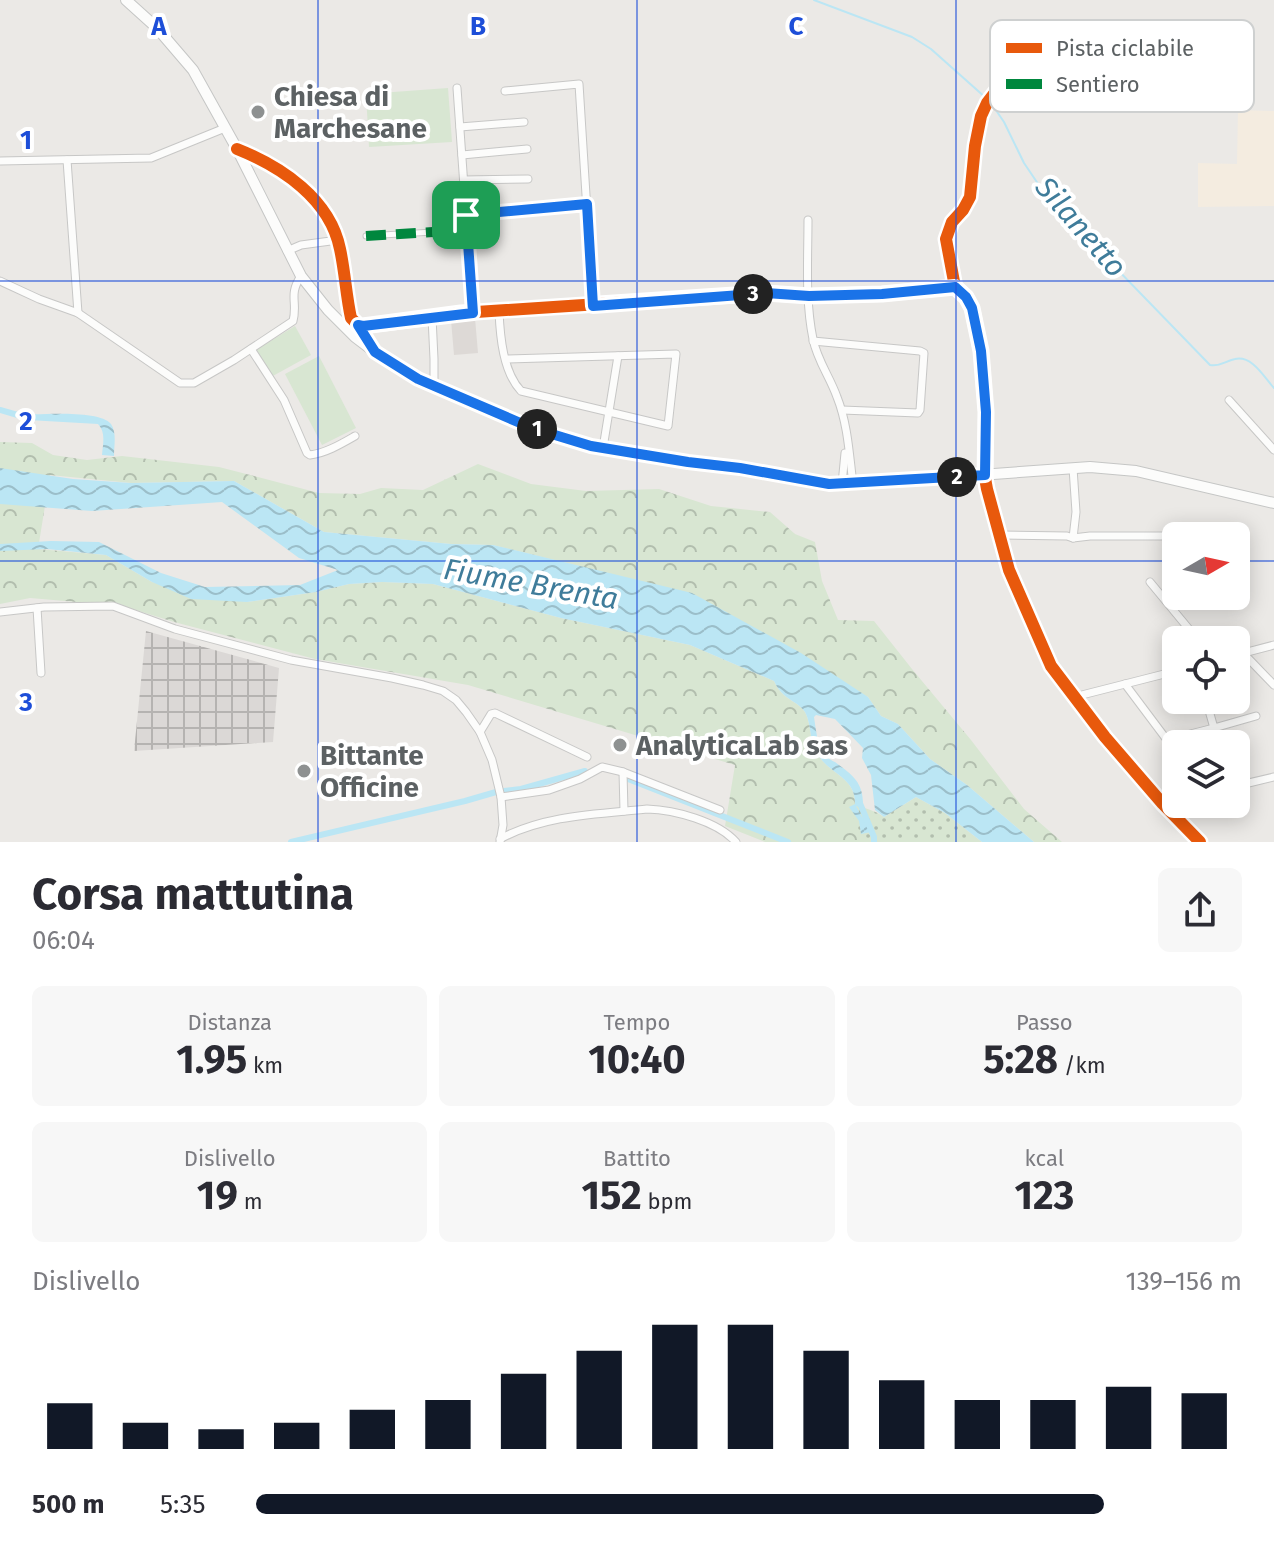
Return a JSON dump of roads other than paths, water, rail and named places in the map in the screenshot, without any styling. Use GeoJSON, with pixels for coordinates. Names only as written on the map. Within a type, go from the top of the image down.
{"type":"FeatureCollection","features":[{"type":"Feature","properties":{"kind":"main road"},"geometry":{"type":"LineString","coordinates":[[126,0],[157,28],[193,70],[301,276],[355,337],[418,379],[562,438],[603,448],[829,484],[1090,467],[1136,471],[1274,503]]}},
{"type":"Feature","properties":{"kind":"street"},"geometry":{"type":"LineString","coordinates":[[505,91],[579,84],[593,306]]}},
{"type":"Feature","properties":{"kind":"street"},"geometry":{"type":"LineString","coordinates":[[457,88],[473,313]]}},
{"type":"Feature","properties":{"kind":"street"},"geometry":{"type":"LineString","coordinates":[[990,98],[981,116],[970,197],[952,222],[946,239],[955,287],[972,308],[981,351],[987,489],[1009,570],[1051,666],[1105,737],[1162,803]]}},
{"type":"Feature","properties":{"kind":"street"},"geometry":{"type":"LineString","coordinates":[[460,127],[524,122]]}},
{"type":"Feature","properties":{"kind":"street"},"geometry":{"type":"LineString","coordinates":[[0,161],[151,158],[225,128]]}},
{"type":"Feature","properties":{"kind":"street"},"geometry":{"type":"LineString","coordinates":[[237,149],[270,166],[311,194],[325,211],[338,240],[351,318],[375,352]]}},
{"type":"Feature","properties":{"kind":"street"},"geometry":{"type":"LineString","coordinates":[[462,155],[527,149]]}},
{"type":"Feature","properties":{"kind":"street"},"geometry":{"type":"LineString","coordinates":[[67,160],[78,313]]}},
{"type":"Feature","properties":{"kind":"street"},"geometry":{"type":"LineString","coordinates":[[464,180],[528,179]]}},
{"type":"Feature","properties":{"kind":"street"},"geometry":{"type":"LineString","coordinates":[[466,215],[587,204]]}},
{"type":"Feature","properties":{"kind":"street"},"geometry":{"type":"LineString","coordinates":[[808,220],[813,341],[842,410],[852,476],[844,484]]}},
{"type":"Feature","properties":{"kind":"street"},"geometry":{"type":"LineString","coordinates":[[366,236],[467,230]]}},
{"type":"Feature","properties":{"kind":"street"},"geometry":{"type":"LineString","coordinates":[[287,251],[301,245],[338,240]]}},
{"type":"Feature","properties":{"kind":"street"},"geometry":{"type":"LineString","coordinates":[[0,281],[78,313],[180,383],[194,383],[293,321],[293,290],[301,276]]}},
{"type":"Feature","properties":{"kind":"street"},"geometry":{"type":"LineString","coordinates":[[358,325],[473,313],[766,293],[809,296],[882,294],[955,287]]}},
{"type":"Feature","properties":{"kind":"street"},"geometry":{"type":"LineString","coordinates":[[499,311],[506,359],[513,383],[521,391],[668,426],[676,354],[506,359]]}},
{"type":"Feature","properties":{"kind":"street"},"geometry":{"type":"LineString","coordinates":[[432,317],[434,386]]}},
{"type":"Feature","properties":{"kind":"street"},"geometry":{"type":"LineString","coordinates":[[813,341],[924,353],[918,413],[842,410]]}},
{"type":"Feature","properties":{"kind":"street"},"geometry":{"type":"LineString","coordinates":[[251,349],[284,400],[307,453],[315,455],[355,436]]}},
{"type":"Feature","properties":{"kind":"street"},"geometry":{"type":"LineString","coordinates":[[603,448],[618,356]]}},
{"type":"Feature","properties":{"kind":"street"},"geometry":{"type":"LineString","coordinates":[[1229,400],[1274,450]]}},
{"type":"Feature","properties":{"kind":"street"},"geometry":{"type":"LineString","coordinates":[[844,484],[847,435]]}},
{"type":"Feature","properties":{"kind":"street"},"geometry":{"type":"LineString","coordinates":[[851,466],[857,475],[869,483]]}},
{"type":"Feature","properties":{"kind":"street"},"geometry":{"type":"LineString","coordinates":[[1073,468],[1076,512],[1073,538]]}},
{"type":"Feature","properties":{"kind":"street"},"geometry":{"type":"LineString","coordinates":[[1000,535],[1073,538],[1162,536]]}},
{"type":"Feature","properties":{"kind":"street"},"geometry":{"type":"LineString","coordinates":[[1150,582],[1186,626]]}},
{"type":"Feature","properties":{"kind":"street"},"geometry":{"type":"LineString","coordinates":[[0,612],[113,606],[175,629],[291,660],[443,691],[456,700],[480,732],[492,760],[500,793],[500,841]]}},
{"type":"Feature","properties":{"kind":"street"},"geometry":{"type":"LineString","coordinates":[[37,608],[41,673]]}},
{"type":"Feature","properties":{"kind":"street"},"geometry":{"type":"LineString","coordinates":[[1250,651],[1274,645]]}},
{"type":"Feature","properties":{"kind":"street"},"geometry":{"type":"LineString","coordinates":[[1250,663],[1274,685]]}},
{"type":"Feature","properties":{"kind":"street"},"geometry":{"type":"LineString","coordinates":[[1074,697],[1162,675]]}},
{"type":"Feature","properties":{"kind":"street"},"geometry":{"type":"LineString","coordinates":[[1125,684],[1167,740],[1256,716]]}},
{"type":"Feature","properties":{"kind":"street"},"geometry":{"type":"LineString","coordinates":[[480,732],[491,714],[495,713],[587,757]]}},
{"type":"Feature","properties":{"kind":"street"},"geometry":{"type":"LineString","coordinates":[[1210,714],[1214,728]]}},
{"type":"Feature","properties":{"kind":"street"},"geometry":{"type":"LineString","coordinates":[[500,793],[549,790],[602,767],[623,772],[720,810]]}},
{"type":"Feature","properties":{"kind":"street"},"geometry":{"type":"LineString","coordinates":[[623,772],[624,811]]}},
{"type":"Feature","properties":{"kind":"street"},"geometry":{"type":"LineString","coordinates":[[1250,783],[1274,777]]}},
{"type":"Feature","properties":{"kind":"street"},"geometry":{"type":"LineString","coordinates":[[502,829],[519,829],[571,817],[662,810],[690,817],[730,835],[736,842]]}},
{"type":"Feature","properties":{"kind":"street"},"geometry":{"type":"LineString","coordinates":[[1177,818],[1200,842]]}},
{"type":"Feature","properties":{"kind":"street"},"geometry":{"type":"LineString","coordinates":[[500,841],[519,829]]}},
{"type":"Feature","properties":{"kind":"water"},"geometry":{"type":"Polygon","coordinates":[[[16,415],[81,415],[104,419],[114,431],[114,456],[102,455],[103,434],[98,424],[28,420],[16,415]]]}},
{"type":"Feature","properties":{"kind":"water","name":"Fiume Brenta"},"geometry":{"type":"Polygon","coordinates":[[[0,468],[73,479],[131,483],[234,481],[324,532],[493,545],[692,593],[801,653],[868,697],[881,716],[898,724],[930,759],[967,785],[1034,842],[982,842],[945,813],[916,797],[884,817],[875,810],[871,775],[862,758],[863,748],[835,719],[816,715],[816,732],[822,750],[860,786],[863,808],[856,806],[862,817],[869,821],[871,832],[861,834],[859,821],[849,807],[855,804],[851,788],[818,755],[803,709],[784,695],[774,681],[690,645],[561,618],[433,584],[349,584],[247,602],[191,599],[152,582],[106,555],[47,549],[0,551],[0,544],[99,542],[161,573],[205,587],[300,585],[338,570],[299,558],[222,502],[92,511],[0,504],[0,468]]]}},
{"type":"Feature","properties":{"kind":"waterway","name":"Silanetto"},"geometry":{"type":"LineString","coordinates":[[814,0],[912,37],[931,49],[986,98]]}},
{"type":"Feature","properties":{"kind":"waterway","name":"Silanetto"},"geometry":{"type":"LineString","coordinates":[[997,112],[1024,163],[1047,197],[1210,365],[1235,359],[1247,360],[1274,388]]}},
{"type":"Feature","properties":{"kind":"waterway"},"geometry":{"type":"LineString","coordinates":[[0,410],[21,416]]}},
{"type":"Feature","properties":{"kind":"waterway"},"geometry":{"type":"LineString","coordinates":[[291,842],[496,792],[521,789],[585,771]]}},
{"type":"Feature","properties":{"kind":"waterway"},"geometry":{"type":"LineString","coordinates":[[628,779],[788,842]]}},
{"type":"Feature","properties":{"kind":"waterway"},"geometry":{"type":"LineString","coordinates":[[859,801],[874,842]]}},
{"type":"Feature","properties":{"kind":"place","name":"Chiesa di Marchesane"},"geometry":{"type":"Point","coordinates":[258,112]}},
{"type":"Feature","properties":{"kind":"place","name":"AnalyticaLab sas"},"geometry":{"type":"Point","coordinates":[620,745]}},
{"type":"Feature","properties":{"kind":"place","name":"Bittante Officine"},"geometry":{"type":"Point","coordinates":[304,771]}}]}
